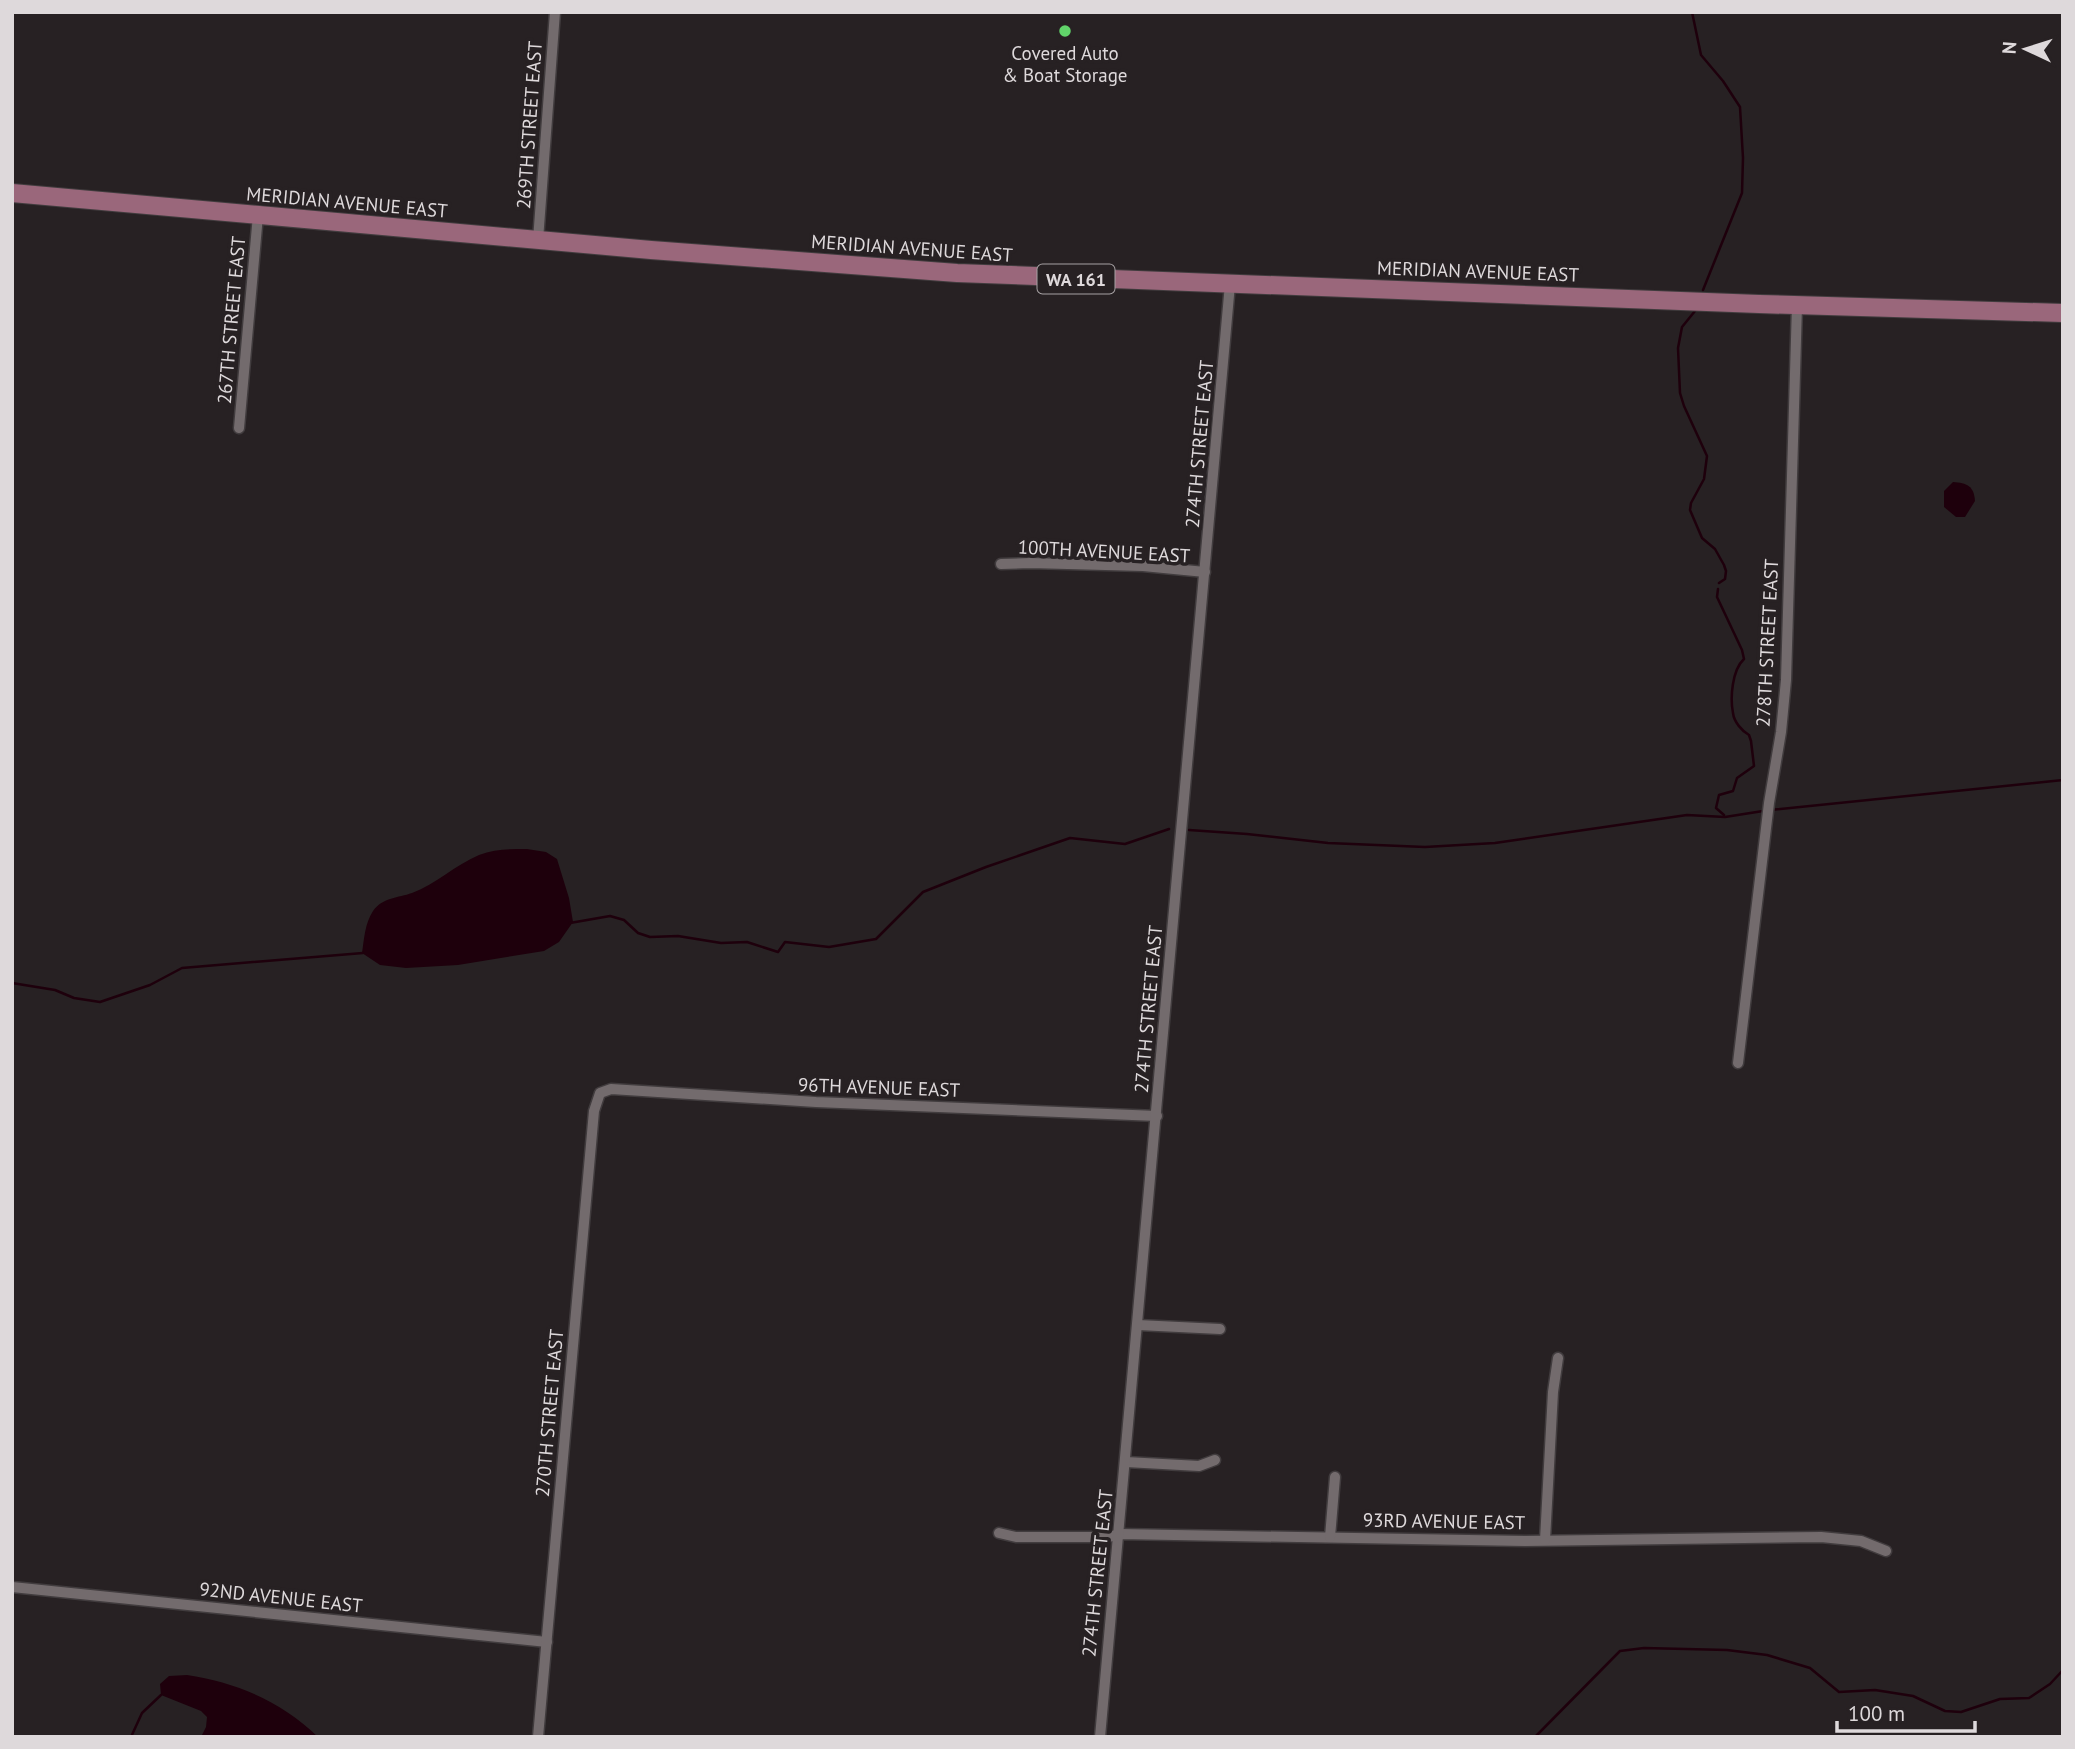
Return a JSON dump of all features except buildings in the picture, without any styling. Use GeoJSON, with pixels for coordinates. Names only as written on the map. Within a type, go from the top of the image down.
{"type":"FeatureCollection","features":[{"type":"Feature","properties":{"kind":"main road","name":"MERIDIAN AVENUE EAST"},"geometry":{"type":"LineString","coordinates":[[12,194],[881,268],[1037,277],[2063,313]]}},
{"type":"Feature","properties":{"kind":"street","name":"269TH STREET EAST"},"geometry":{"type":"LineString","coordinates":[[538,240],[555,12]]}},
{"type":"Feature","properties":{"kind":"street","name":"267TH STREET EAST"},"geometry":{"type":"LineString","coordinates":[[239,428],[258,215]]}},
{"type":"Feature","properties":{"kind":"street","name":"274TH STREET EAST"},"geometry":{"type":"LineString","coordinates":[[1100,1737],[1230,284]]}},
{"type":"Feature","properties":{"kind":"street","name":"278TH STREET EAST"},"geometry":{"type":"LineString","coordinates":[[1738,1063],[1786,680],[1797,305]]}},
{"type":"Feature","properties":{"kind":"street","name":"100TH AVENUE EAST"},"geometry":{"type":"LineString","coordinates":[[1001,564],[1143,566],[1205,572]]}},
{"type":"Feature","properties":{"kind":"street","name":"96TH AVENUE EAST"},"geometry":{"type":"LineString","coordinates":[[600,1093],[611,1089],[816,1102],[1157,1116]]}},
{"type":"Feature","properties":{"kind":"street","name":"270TH STREET EAST"},"geometry":{"type":"LineString","coordinates":[[538,1737],[594,1111],[600,1093]]}},
{"type":"Feature","properties":{"kind":"street"},"geometry":{"type":"LineString","coordinates":[[1138,1325],[1220,1329]]}},
{"type":"Feature","properties":{"kind":"street"},"geometry":{"type":"LineString","coordinates":[[1545,1540],[1553,1392],[1558,1358]]}},
{"type":"Feature","properties":{"kind":"street"},"geometry":{"type":"LineString","coordinates":[[1126,1462],[1199,1466],[1215,1460]]}},
{"type":"Feature","properties":{"kind":"street"},"geometry":{"type":"LineString","coordinates":[[1330,1536],[1335,1477]]}},
{"type":"Feature","properties":{"kind":"street","name":"93RD AVENUE EAST"},"geometry":{"type":"LineString","coordinates":[[999,1533],[1016,1537],[1119,1534],[1545,1540],[1821,1537],[1860,1541],[1886,1551]]}},
{"type":"Feature","properties":{"kind":"street","name":"92ND AVENUE EAST"},"geometry":{"type":"LineString","coordinates":[[12,1587],[547,1642]]}},
{"type":"Feature","properties":{"kind":"shaded area"},"geometry":{"type":"Polygon","coordinates":[[[1953,482],[1966,484],[1973,492],[1975,501],[1965,517],[1956,517],[1944,507],[1944,491],[1953,482]]]}},
{"type":"Feature","properties":{"kind":"shaded area"},"geometry":{"type":"Polygon","coordinates":[[[527,849],[546,852],[557,859],[573,922],[559,942],[544,951],[458,965],[406,968],[380,965],[362,953],[368,921],[381,903],[421,889],[479,855],[497,850],[527,849]]]}},
{"type":"Feature","properties":{"kind":"shaded area"},"geometry":{"type":"Polygon","coordinates":[[[187,1675],[223,1683],[257,1695],[289,1714],[318,1737],[201,1737],[207,1717],[201,1711],[161,1695],[160,1684],[169,1676],[187,1675]]]}},
{"type":"Feature","properties":{"kind":"waterway"},"geometry":{"type":"LineString","coordinates":[[1692,12],[1701,55],[1740,107],[1743,158],[1742,193],[1703,290]]}},
{"type":"Feature","properties":{"kind":"waterway"},"geometry":{"type":"LineString","coordinates":[[1695,311],[1682,327],[1678,348],[1680,393],[1707,456],[1704,479],[1690,510],[1702,538],[1715,549],[1724,565],[1725,579],[1719,583]]}},
{"type":"Feature","properties":{"kind":"waterway"},"geometry":{"type":"LineString","coordinates":[[1718,589],[1717,597],[1744,659],[1734,677],[1732,707],[1737,723],[1749,735],[1754,766],[1737,778],[1733,791],[1719,795],[1716,808],[1724,815]]}},
{"type":"Feature","properties":{"kind":"waterway"},"geometry":{"type":"LineString","coordinates":[[1770,810],[2063,780]]}},
{"type":"Feature","properties":{"kind":"waterway"},"geometry":{"type":"LineString","coordinates":[[1189,830],[1328,843],[1425,847],[1495,843],[1687,815],[1725,817],[1763,811]]}},
{"type":"Feature","properties":{"kind":"waterway"},"geometry":{"type":"LineString","coordinates":[[570,923],[610,916],[624,920],[638,933],[650,937],[678,936],[721,943],[747,942],[778,952],[785,942],[829,947],[876,939],[923,892],[986,867],[1070,838],[1125,844],[1169,829]]}},
{"type":"Feature","properties":{"kind":"waterway"},"geometry":{"type":"LineString","coordinates":[[12,983],[55,990],[74,998],[100,1002],[150,985],[182,968],[363,953]]}},
{"type":"Feature","properties":{"kind":"waterway"},"geometry":{"type":"LineString","coordinates":[[1535,1737],[1620,1651],[1644,1648],[1727,1650],[1767,1655],[1810,1668],[1839,1692],[1875,1690],[1913,1696],[1945,1711],[1961,1712],[2000,1699],[2029,1698],[2050,1684],[2063,1670]]}},
{"type":"Feature","properties":{"kind":"waterway"},"geometry":{"type":"LineString","coordinates":[[131,1737],[142,1713],[161,1695]]}},
{"type":"Feature","properties":{"kind":"place","name":"Covered Auto & Boat Storage"},"geometry":{"type":"Point","coordinates":[1065,31]}}]}
